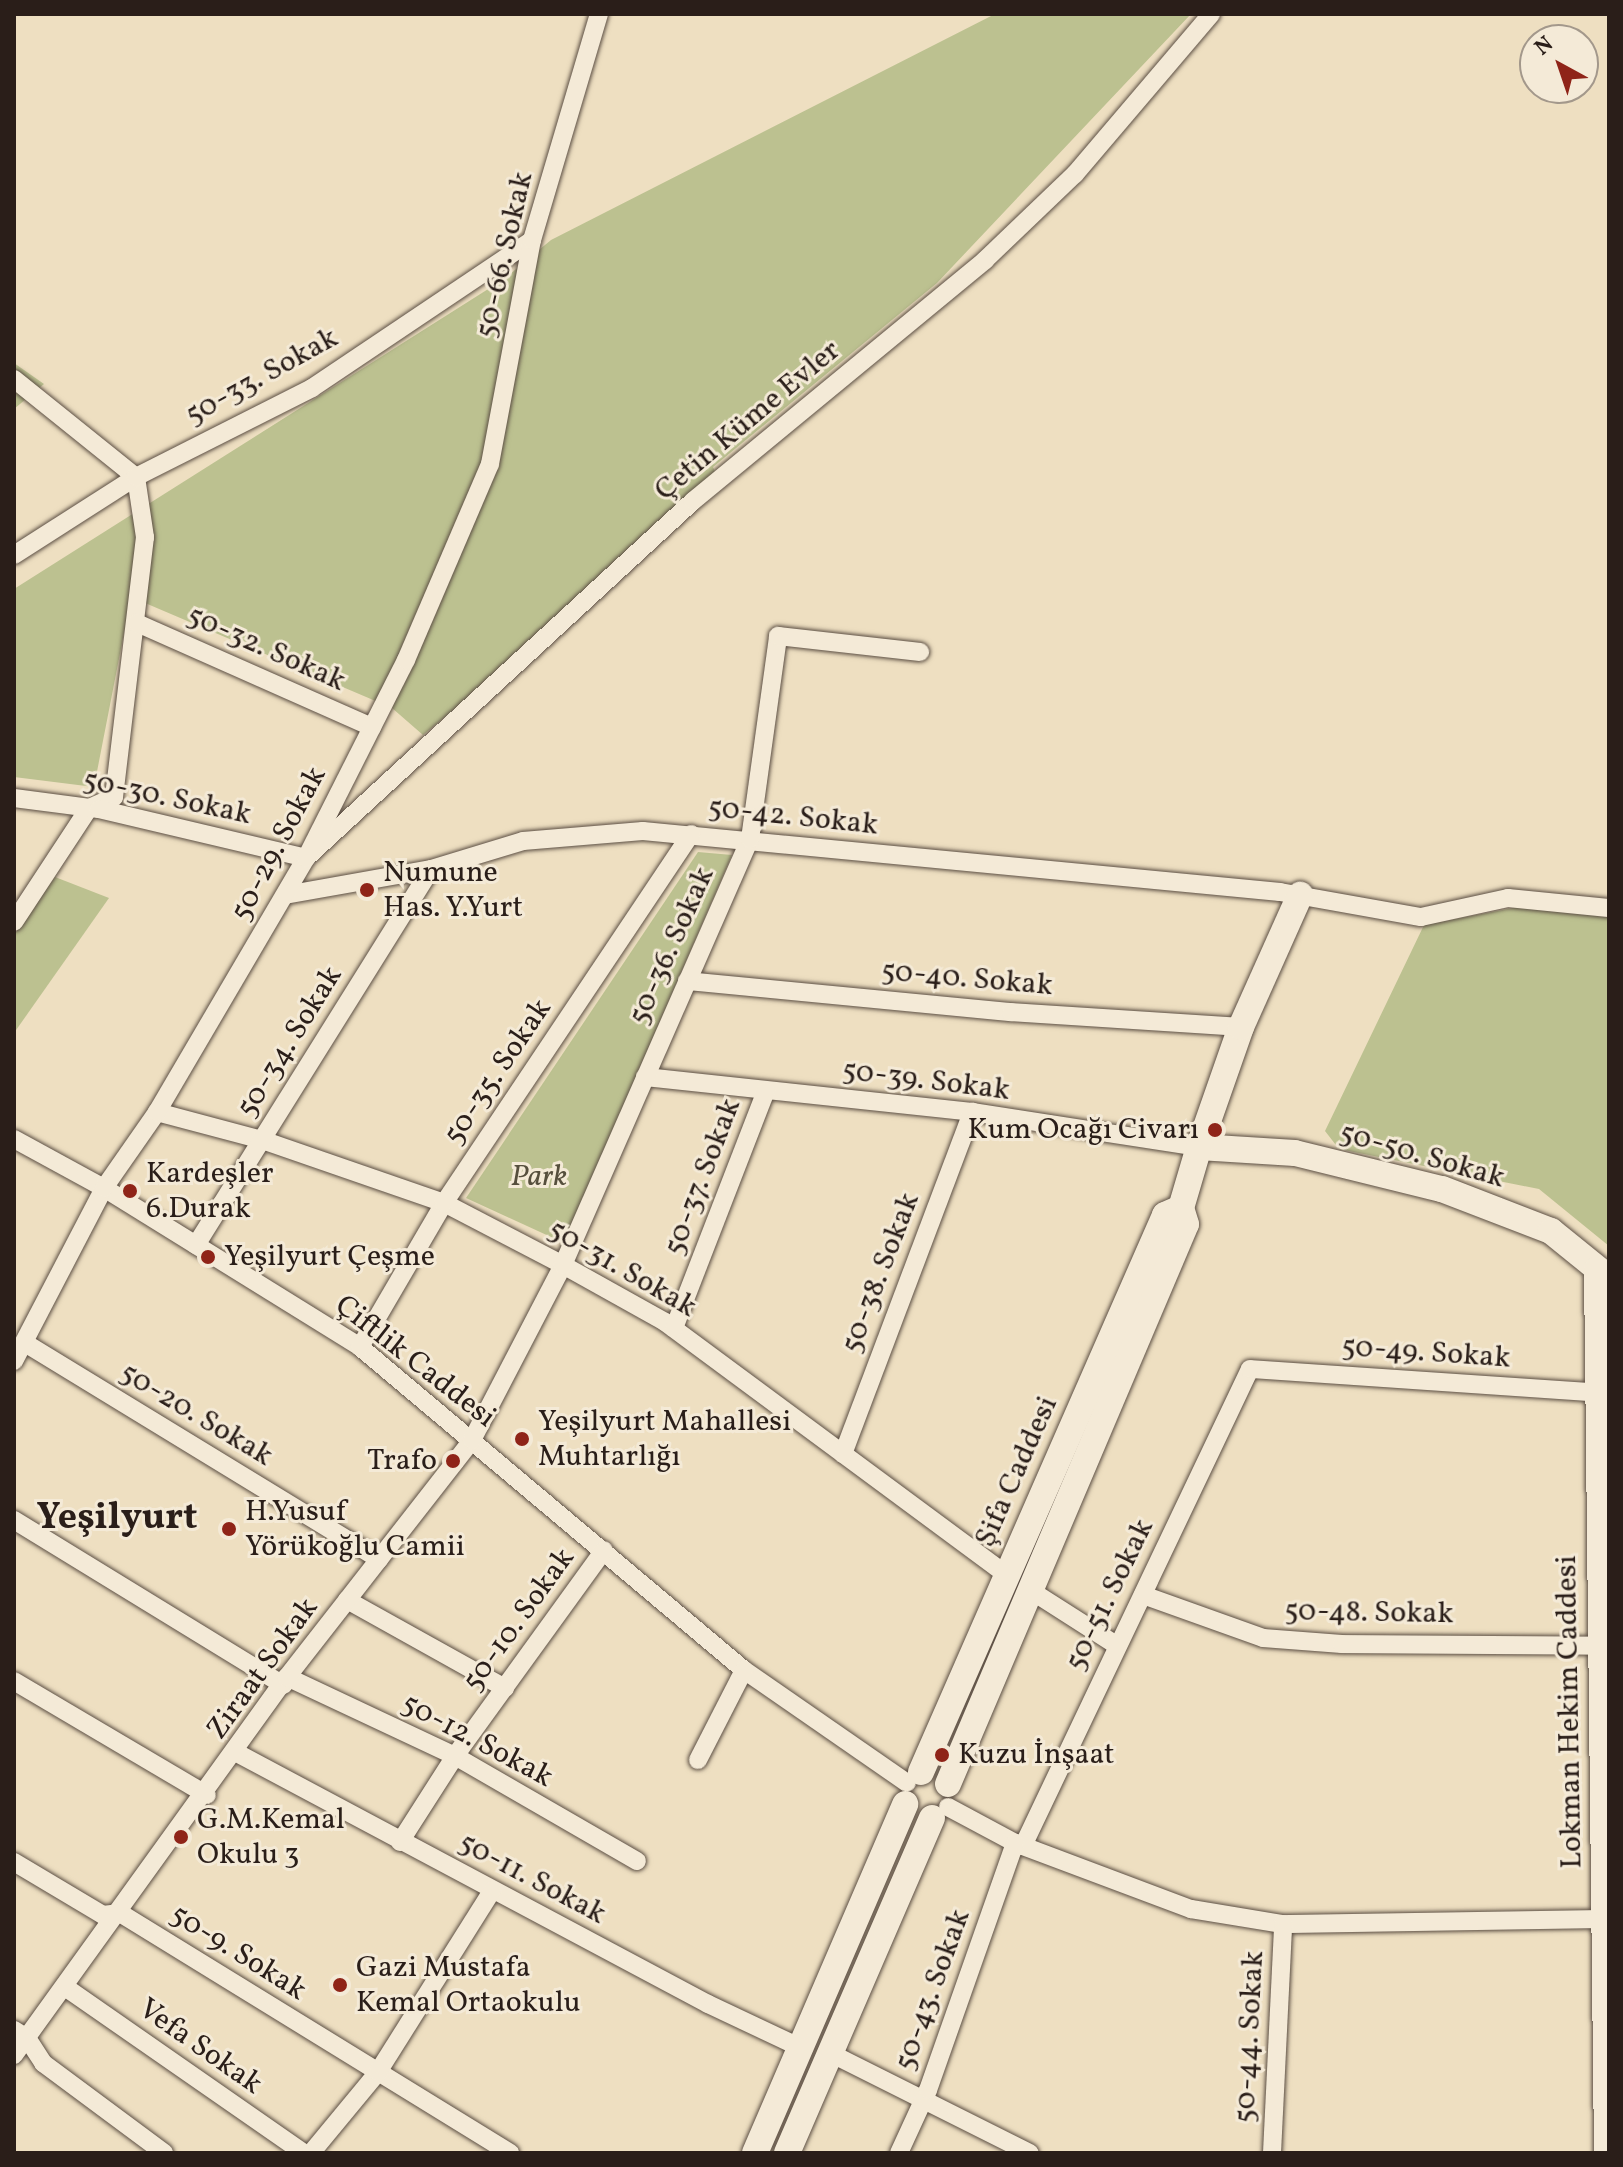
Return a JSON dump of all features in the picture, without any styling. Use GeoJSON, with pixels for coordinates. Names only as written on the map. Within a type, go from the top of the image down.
{"type":"FeatureCollection","features":[{"type":"Feature","properties":{"kind":"street","name":"50-66. Sokak"},"geometry":{"type":"LineString","coordinates":[[470,509],[490,464],[532,240],[599,14]]}},
{"type":"Feature","properties":{"kind":"street","name":"Çetin Küme Evler"},"geometry":{"type":"LineString","coordinates":[[306,858],[693,501],[985,260],[1075,174],[1211,14]]}},
{"type":"Feature","properties":{"kind":"street","name":"50-33. Sokak"},"geometry":{"type":"LineString","coordinates":[[14,555],[136,477],[312,388],[532,240]]}},
{"type":"Feature","properties":{"kind":"street"},"geometry":{"type":"LineString","coordinates":[[14,379],[136,477],[145,537],[114,797],[89,808],[14,922]]}},
{"type":"Feature","properties":{"kind":"street","name":"50-29. Sokak"},"geometry":{"type":"LineString","coordinates":[[14,1361],[104,1188],[157,1112],[306,858],[372,727],[470,509]]}},
{"type":"Feature","properties":{"kind":"street","name":"50-32. Sokak"},"geometry":{"type":"LineString","coordinates":[[137,623],[372,727]]}},
{"type":"Feature","properties":{"kind":"street","name":"50-36. Sokak"},"geometry":{"type":"LineString","coordinates":[[563,1265],[750,839],[778,636],[920,652]]}},
{"type":"Feature","properties":{"kind":"street","name":"50-30. Sokak"},"geometry":{"type":"LineString","coordinates":[[14,798],[89,808],[306,858]]}},
{"type":"Feature","properties":{"kind":"street","name":"50-42. Sokak"},"geometry":{"type":"LineString","coordinates":[[285,895],[431,869],[523,841],[643,831],[750,839],[1300,895],[1421,917],[1508,898],[1609,908]]}},
{"type":"Feature","properties":{"kind":"street","name":"50-35. Sokak"},"geometry":{"type":"LineString","coordinates":[[360,1347],[444,1203],[691,834]]}},
{"type":"Feature","properties":{"kind":"street","name":"50-34. Sokak"},"geometry":{"type":"LineString","coordinates":[[196,1245],[431,869]]}},
{"type":"Feature","properties":{"kind":"street","name":"Şifa Caddesi"},"geometry":{"type":"LineString","coordinates":[[787,2153],[943,1803],[1186,1224],[1181,1208],[1199,1147],[1241,1027],[1300,895]]}},
{"type":"Feature","properties":{"kind":"street","name":"50-40. Sokak"},"geometry":{"type":"LineString","coordinates":[[687,981],[1011,1012],[1241,1027]]}},
{"type":"Feature","properties":{"kind":"street","name":"50-39. Sokak"},"geometry":{"type":"LineString","coordinates":[[645,1077],[972,1112],[1199,1147]]}},
{"type":"Feature","properties":{"kind":"street","name":"50-37. Sokak"},"geometry":{"type":"LineString","coordinates":[[674,1328],[766,1091]]}},
{"type":"Feature","properties":{"kind":"street","name":"50-31. Sokak"},"geometry":{"type":"LineString","coordinates":[[157,1112],[262,1140],[444,1203],[563,1265],[674,1328],[1007,1575]]}},
{"type":"Feature","properties":{"kind":"street","name":"50-38. Sokak"},"geometry":{"type":"LineString","coordinates":[[843,1454],[972,1112]]}},
{"type":"Feature","properties":{"kind":"street","name":"Çiftlik Caddesi"},"geometry":{"type":"LineString","coordinates":[[14,1139],[104,1188],[360,1347],[744,1670],[911,1786]]}},
{"type":"Feature","properties":{"kind":"street","name":"50-50. Sokak"},"geometry":{"type":"LineString","coordinates":[[1199,1147],[1295,1153],[1442,1189],[1551,1231],[1603,1274]]}},
{"type":"Feature","properties":{"kind":"street","name":"Şifa Caddesi"},"geometry":{"type":"LineString","coordinates":[[755,2153],[803,2049],[911,1786],[1165,1215],[1181,1208]]}},
{"type":"Feature","properties":{"kind":"street","name":"Ziraat Sokak"},"geometry":{"type":"LineString","coordinates":[[14,2055],[20,2034],[65,1987],[207,1795],[285,1681],[472,1440],[563,1265]]}},
{"type":"Feature","properties":{"kind":"street","name":"Lokman Hekim Caddesi"},"geometry":{"type":"LineString","coordinates":[[1603,1274],[1598,1393],[1607,1920],[1607,2153]]}},
{"type":"Feature","properties":{"kind":"street","name":"50-20. Sokak"},"geometry":{"type":"LineString","coordinates":[[25,1343],[379,1559]]}},
{"type":"Feature","properties":{"kind":"street","name":"50-49. Sokak"},"geometry":{"type":"LineString","coordinates":[[1250,1369],[1598,1393]]}},
{"type":"Feature","properties":{"kind":"street","name":"50-51. Sokak"},"geometry":{"type":"LineString","coordinates":[[1019,1845],[1143,1595],[1250,1369]]}},
{"type":"Feature","properties":{"kind":"street","name":"50-12. Sokak"},"geometry":{"type":"LineString","coordinates":[[14,1520],[285,1681],[455,1756],[637,1861]]}},
{"type":"Feature","properties":{"kind":"street","name":"50-10. Sokak"},"geometry":{"type":"LineString","coordinates":[[400,1842],[455,1756],[604,1550]]}},
{"type":"Feature","properties":{"kind":"street"},"geometry":{"type":"LineString","coordinates":[[1030,1590],[1116,1645]]}},
{"type":"Feature","properties":{"kind":"street","name":"50-48. Sokak"},"geometry":{"type":"LineString","coordinates":[[1143,1595],[1263,1638],[1342,1644],[1601,1646]]}},
{"type":"Feature","properties":{"kind":"street"},"geometry":{"type":"LineString","coordinates":[[347,1600],[505,1688]]}},
{"type":"Feature","properties":{"kind":"street"},"geometry":{"type":"LineString","coordinates":[[698,1760],[744,1670]]}},
{"type":"Feature","properties":{"kind":"street"},"geometry":{"type":"LineString","coordinates":[[14,1681],[207,1795]]}},
{"type":"Feature","properties":{"kind":"street","name":"50-11. Sokak"},"geometry":{"type":"LineString","coordinates":[[237,1753],[492,1891],[803,2049]]}},
{"type":"Feature","properties":{"kind":"street"},"geometry":{"type":"LineString","coordinates":[[943,1803],[916,1816],[911,1786],[935,1772],[943,1803],[1019,1845],[1191,1909],[1283,1924],[1607,1920]]}},
{"type":"Feature","properties":{"kind":"street","name":"50-43. Sokak"},"geometry":{"type":"LineString","coordinates":[[899,2153],[924,2098],[1019,1845]]}},
{"type":"Feature","properties":{"kind":"street","name":"50-9. Sokak"},"geometry":{"type":"LineString","coordinates":[[14,1862],[103,1915],[120,1913],[510,2153]]}},
{"type":"Feature","properties":{"kind":"street"},"geometry":{"type":"LineString","coordinates":[[311,2153],[378,2072],[492,1891]]}},
{"type":"Feature","properties":{"kind":"street","name":"50-44. Sokak"},"geometry":{"type":"LineString","coordinates":[[1272,2153],[1283,1924]]}},
{"type":"Feature","properties":{"kind":"street","name":"Vefa Sokak"},"geometry":{"type":"LineString","coordinates":[[65,1987],[304,2153]]}},
{"type":"Feature","properties":{"kind":"street"},"geometry":{"type":"LineString","coordinates":[[20,2034],[43,2063],[164,2153]]}},
{"type":"Feature","properties":{"kind":"street"},"geometry":{"type":"LineString","coordinates":[[832,2054],[1030,2153]]}},
{"type":"Feature","properties":{"kind":"green space"},"geometry":{"type":"Polygon","coordinates":[[[995,14],[1191,14],[937,283],[713,467],[722,488],[423,735],[392,708],[131,597],[94,787],[14,777],[14,589],[504,279],[551,240],[995,14]]]}},
{"type":"Feature","properties":{"kind":"green space"},"geometry":{"type":"Polygon","coordinates":[[[14,363],[44,384],[14,409],[14,363]]]}},
{"type":"Feature","properties":{"kind":"green space","name":"Park"},"geometry":{"type":"Polygon","coordinates":[[[698,852],[732,855],[564,1243],[466,1198],[698,852]]]}},
{"type":"Feature","properties":{"kind":"green space"},"geometry":{"type":"Polygon","coordinates":[[[55,877],[109,898],[14,1033],[14,935],[55,877]]]}},
{"type":"Feature","properties":{"kind":"green space"},"geometry":{"type":"Polygon","coordinates":[[[1534,904],[1609,913],[1609,1246],[1539,1189],[1339,1149],[1325,1131],[1424,925],[1534,904]]]}},
{"type":"Feature","properties":{"kind":"place","name":"Numune Has. Y.Yurt"},"geometry":{"type":"Point","coordinates":[367,890]}},
{"type":"Feature","properties":{"kind":"place","name":"Kum Ocağı Civarı"},"geometry":{"type":"Point","coordinates":[1215,1130]}},
{"type":"Feature","properties":{"kind":"place","name":"Kardeşler 6.Durak"},"geometry":{"type":"Point","coordinates":[130,1191]}},
{"type":"Feature","properties":{"kind":"place","name":"Yeşilyurt Çeşme"},"geometry":{"type":"Point","coordinates":[208,1257]}},
{"type":"Feature","properties":{"kind":"place","name":"Yeşilyurt Mahallesi Muhtarlığı"},"geometry":{"type":"Point","coordinates":[522,1439]}},
{"type":"Feature","properties":{"kind":"place","name":"Trafo"},"geometry":{"type":"Point","coordinates":[453,1461]}},
{"type":"Feature","properties":{"kind":"place","name":"H.Yusuf Yörükoğlu Camii"},"geometry":{"type":"Point","coordinates":[229,1529]}},
{"type":"Feature","properties":{"kind":"place","name":"Kuzu İnşaat"},"geometry":{"type":"Point","coordinates":[942,1755]}},
{"type":"Feature","properties":{"kind":"place","name":"G.M.Kemal Okulu 3"},"geometry":{"type":"Point","coordinates":[181,1837]}},
{"type":"Feature","properties":{"kind":"place","name":"Gazi Mustafa Kemal Ortaokulu"},"geometry":{"type":"Point","coordinates":[340,1985]}},
{"type":"Feature","properties":{"kind":"district","name":"Yeşilyurt"},"geometry":{"type":"Point","coordinates":[117,1519]}}]}
